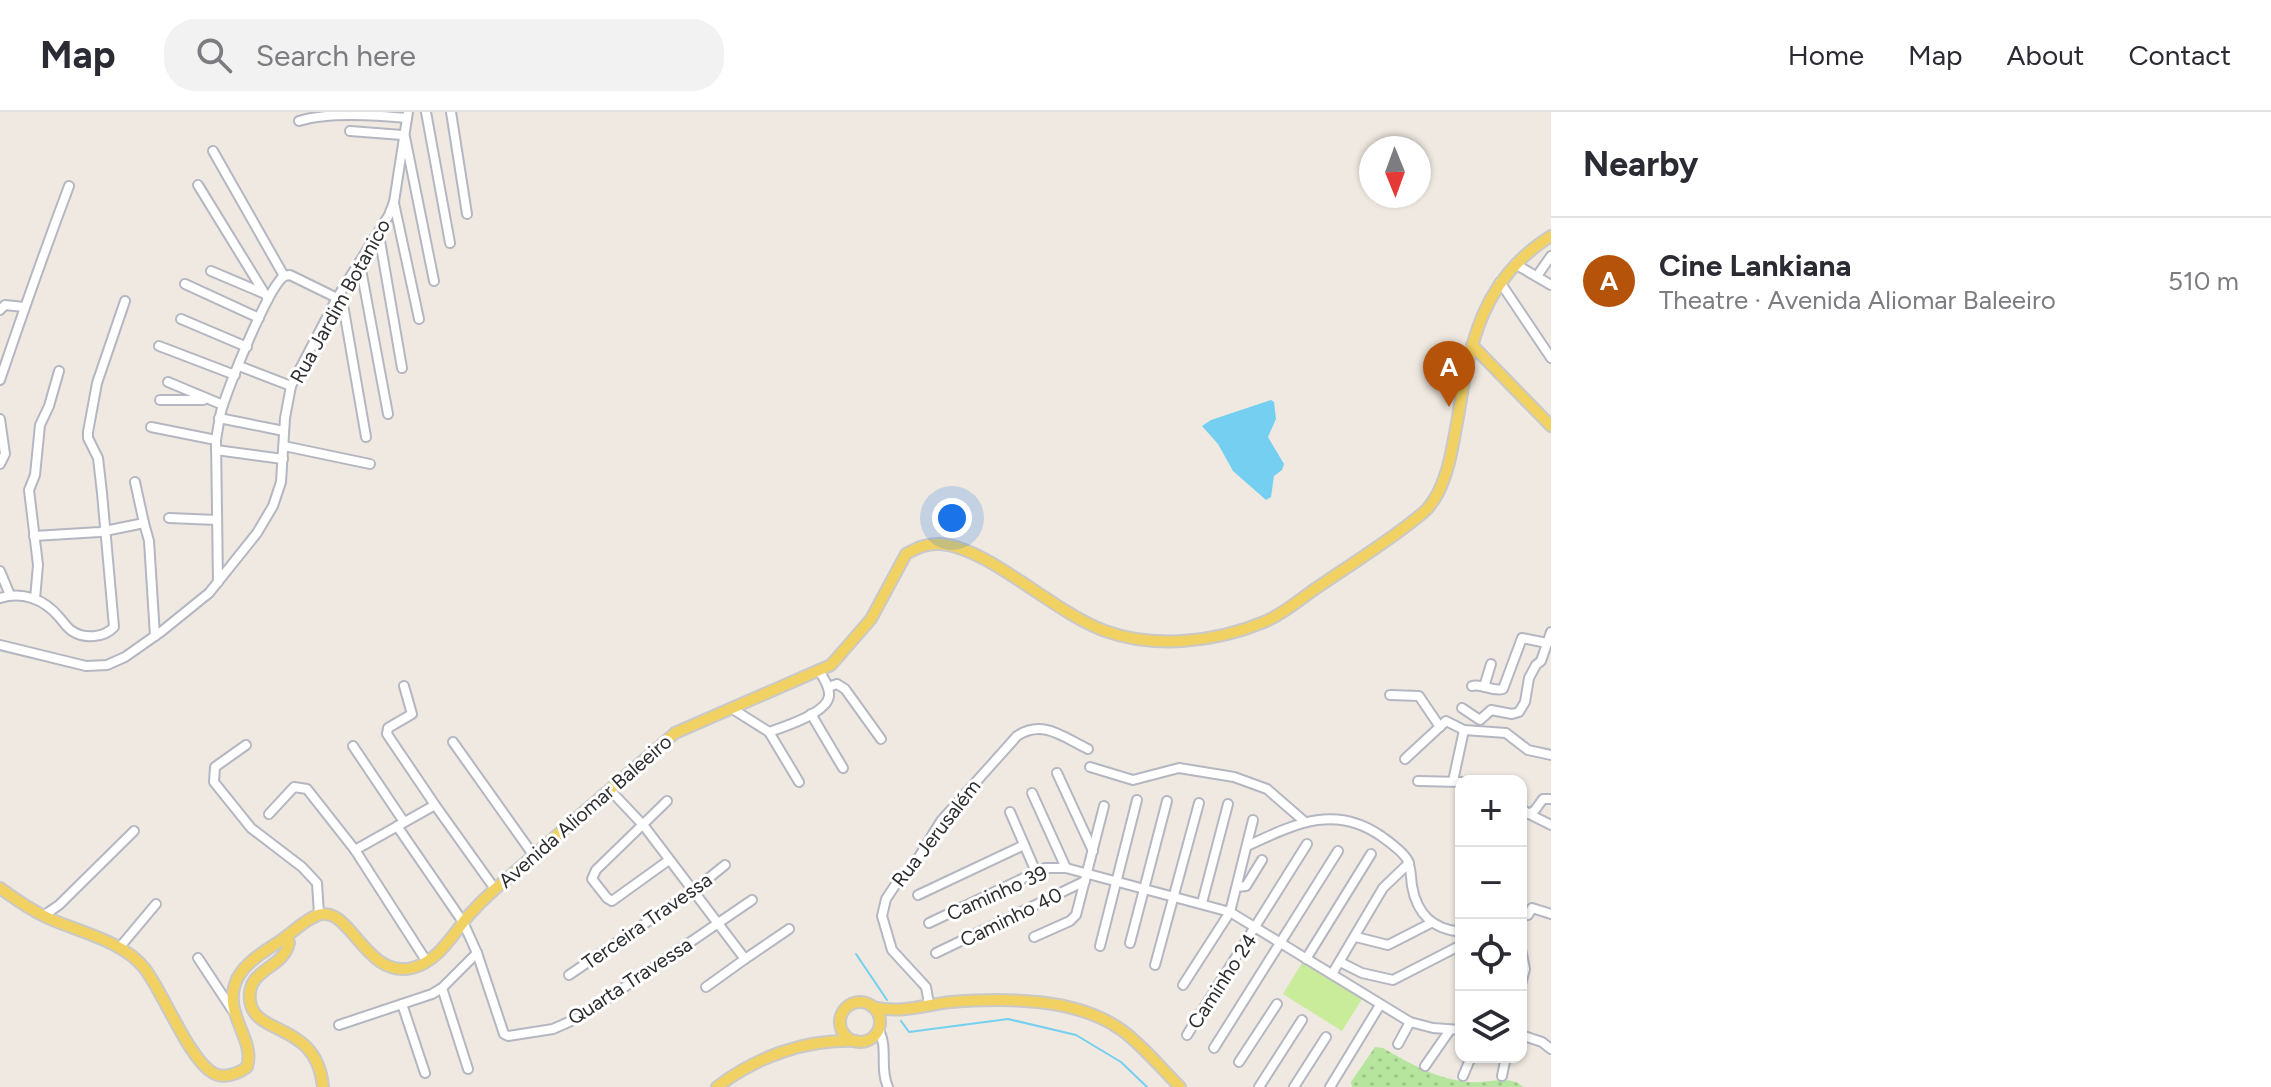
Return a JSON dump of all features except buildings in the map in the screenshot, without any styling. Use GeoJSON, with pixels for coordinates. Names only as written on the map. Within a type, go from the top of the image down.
{"type":"FeatureCollection","features":[{"type":"Feature","properties":{"kind":"main road","name":"Avenida Aliomar Baleeiro"},"geometry":{"type":"LineString","coordinates":[[427,962],[495,889],[675,733],[820,672],[837,660],[863,630],[906,554],[927,545],[940,544],[968,550],[1057,607],[1102,630],[1125,636],[1203,640],[1226,636],[1267,621],[1365,555],[1431,505],[1452,453],[1472,345],[1484,309],[1515,264],[1551,236]]}},
{"type":"Feature","properties":{"kind":"main road"},"geometry":{"type":"LineString","coordinates":[[1472,345],[1551,426]]}},
{"type":"Feature","properties":{"kind":"main road"},"geometry":{"type":"LineString","coordinates":[[0,888],[43,916],[119,948],[146,970],[211,1077],[239,1073],[249,1061],[233,1011],[233,993],[242,971],[250,962],[288,939],[319,914],[338,918],[370,955],[388,967],[409,969],[427,962]]}},
{"type":"Feature","properties":{"kind":"main road"},"geometry":{"type":"LineString","coordinates":[[288,939],[281,960],[254,979],[250,989],[252,1007],[265,1022],[305,1043],[319,1067],[323,1087]]}},
{"type":"Feature","properties":{"kind":"main road"},"geometry":{"type":"LineString","coordinates":[[717,1087],[765,1057],[826,1043],[865,1041],[899,1012],[929,1004],[1027,999],[1083,1013],[1124,1032],[1180,1087]]}},
{"type":"Feature","properties":{"kind":"main road"},"geometry":{"type":"LineString","coordinates":[[826,1043],[840,1025],[842,1013],[850,1005],[862,1002],[899,1012]]}},
{"type":"Feature","properties":{"kind":"main road"},"geometry":{"type":"LineString","coordinates":[[873,1007],[879,1027]]}},
{"type":"Feature","properties":{"kind":"main road"},"geometry":{"type":"LineString","coordinates":[[840,1025],[845,1036],[856,1041]]}},
{"type":"Feature","properties":{"kind":"street"},"geometry":{"type":"LineString","coordinates":[[426,112],[450,243]]}},
{"type":"Feature","properties":{"kind":"street"},"geometry":{"type":"LineString","coordinates":[[451,112],[467,214]]}},
{"type":"Feature","properties":{"kind":"street"},"geometry":{"type":"LineString","coordinates":[[299,121],[348,114],[407,115]]}},
{"type":"Feature","properties":{"kind":"street","name":"Rua Jardim Botanico"},"geometry":{"type":"LineString","coordinates":[[0,645],[86,666],[115,662],[185,613],[218,582],[257,533],[273,506],[281,482],[291,386],[339,296],[379,235],[394,202],[407,115]]}},
{"type":"Feature","properties":{"kind":"street"},"geometry":{"type":"LineString","coordinates":[[350,131],[403,133],[434,281]]}},
{"type":"Feature","properties":{"kind":"street"},"geometry":{"type":"LineString","coordinates":[[213,151],[284,276]]}},
{"type":"Feature","properties":{"kind":"street"},"geometry":{"type":"LineString","coordinates":[[198,185],[266,296]]}},
{"type":"Feature","properties":{"kind":"street"},"geometry":{"type":"LineString","coordinates":[[0,380],[69,186]]}},
{"type":"Feature","properties":{"kind":"street"},"geometry":{"type":"LineString","coordinates":[[394,202],[419,319]]}},
{"type":"Feature","properties":{"kind":"street"},"geometry":{"type":"LineString","coordinates":[[379,235],[402,368]]}},
{"type":"Feature","properties":{"kind":"street"},"geometry":{"type":"LineString","coordinates":[[1537,276],[1551,256]]}},
{"type":"Feature","properties":{"kind":"street"},"geometry":{"type":"LineString","coordinates":[[360,263],[388,414]]}},
{"type":"Feature","properties":{"kind":"street"},"geometry":{"type":"LineString","coordinates":[[1515,264],[1551,285]]}},
{"type":"Feature","properties":{"kind":"street"},"geometry":{"type":"LineString","coordinates":[[211,271],[266,296]]}},
{"type":"Feature","properties":{"kind":"street"},"geometry":{"type":"LineString","coordinates":[[218,582],[216,440],[219,418],[266,296],[284,276],[290,275],[339,296],[366,437]]}},
{"type":"Feature","properties":{"kind":"street"},"geometry":{"type":"LineString","coordinates":[[1500,282],[1551,358]]}},
{"type":"Feature","properties":{"kind":"street"},"geometry":{"type":"LineString","coordinates":[[185,284],[259,318]]}},
{"type":"Feature","properties":{"kind":"street"},"geometry":{"type":"LineString","coordinates":[[0,598],[10,595],[35,599],[54,611],[76,633],[100,635],[112,630],[114,622],[98,458],[88,432],[97,383],[125,301]]}},
{"type":"Feature","properties":{"kind":"street"},"geometry":{"type":"LineString","coordinates":[[0,310],[5,305],[24,307]]}},
{"type":"Feature","properties":{"kind":"street"},"geometry":{"type":"LineString","coordinates":[[181,319],[247,347]]}},
{"type":"Feature","properties":{"kind":"street"},"geometry":{"type":"LineString","coordinates":[[159,346],[291,386]]}},
{"type":"Feature","properties":{"kind":"street"},"geometry":{"type":"LineString","coordinates":[[35,599],[38,565],[30,487],[35,475],[40,425],[59,371]]}},
{"type":"Feature","properties":{"kind":"street"},"geometry":{"type":"LineString","coordinates":[[168,382],[223,405]]}},
{"type":"Feature","properties":{"kind":"street"},"geometry":{"type":"LineString","coordinates":[[160,400],[208,400]]}},
{"type":"Feature","properties":{"kind":"street"},"geometry":{"type":"LineString","coordinates":[[219,418],[284,431]]}},
{"type":"Feature","properties":{"kind":"street"},"geometry":{"type":"LineString","coordinates":[[0,419],[5,454],[0,464]]}},
{"type":"Feature","properties":{"kind":"street"},"geometry":{"type":"LineString","coordinates":[[151,427],[216,440]]}},
{"type":"Feature","properties":{"kind":"street"},"geometry":{"type":"LineString","coordinates":[[284,446],[370,464]]}},
{"type":"Feature","properties":{"kind":"street"},"geometry":{"type":"LineString","coordinates":[[216,450],[283,459]]}},
{"type":"Feature","properties":{"kind":"street"},"geometry":{"type":"LineString","coordinates":[[135,482],[149,541],[155,636]]}},
{"type":"Feature","properties":{"kind":"street"},"geometry":{"type":"LineString","coordinates":[[169,518],[217,520]]}},
{"type":"Feature","properties":{"kind":"street"},"geometry":{"type":"LineString","coordinates":[[34,536],[144,523]]}},
{"type":"Feature","properties":{"kind":"street"},"geometry":{"type":"LineString","coordinates":[[0,571],[10,595]]}},
{"type":"Feature","properties":{"kind":"street"},"geometry":{"type":"LineString","coordinates":[[1462,708],[1480,720],[1491,710],[1516,714],[1525,702],[1529,678],[1541,661],[1551,632]]}},
{"type":"Feature","properties":{"kind":"street"},"geometry":{"type":"LineString","coordinates":[[1472,686],[1494,690],[1505,686],[1522,638],[1547,643]]}},
{"type":"Feature","properties":{"kind":"street"},"geometry":{"type":"LineString","coordinates":[[1484,687],[1491,664]]}},
{"type":"Feature","properties":{"kind":"street"},"geometry":{"type":"LineString","coordinates":[[769,732],[811,714],[827,702],[828,687],[820,672]]}},
{"type":"Feature","properties":{"kind":"street"},"geometry":{"type":"LineString","coordinates":[[828,687],[837,684],[845,689],[881,739]]}},
{"type":"Feature","properties":{"kind":"street"},"geometry":{"type":"LineString","coordinates":[[404,686],[412,714],[388,728],[387,734],[495,889]]}},
{"type":"Feature","properties":{"kind":"street"},"geometry":{"type":"LineString","coordinates":[[1390,695],[1419,696],[1440,727]]}},
{"type":"Feature","properties":{"kind":"street"},"geometry":{"type":"LineString","coordinates":[[731,708],[769,732],[799,782]]}},
{"type":"Feature","properties":{"kind":"street"},"geometry":{"type":"LineString","coordinates":[[811,714],[843,768]]}},
{"type":"Feature","properties":{"kind":"street"},"geometry":{"type":"LineString","coordinates":[[1405,759],[1446,721],[1464,730],[1482,733],[1500,731],[1528,750],[1551,755]]}},
{"type":"Feature","properties":{"kind":"street","name":"Rua Jerusalém"},"geometry":{"type":"LineString","coordinates":[[929,1004],[926,987],[892,950],[882,916],[890,891],[914,865],[941,821],[1021,733],[1031,728],[1042,728],[1088,749]]}},
{"type":"Feature","properties":{"kind":"street"},"geometry":{"type":"LineString","coordinates":[[1458,775],[1464,730]]}},
{"type":"Feature","properties":{"kind":"street"},"geometry":{"type":"LineString","coordinates":[[453,742],[534,856]]}},
{"type":"Feature","properties":{"kind":"street"},"geometry":{"type":"LineString","coordinates":[[246,745],[215,767],[214,782],[251,828],[302,867],[317,883],[319,914]]}},
{"type":"Feature","properties":{"kind":"street"},"geometry":{"type":"LineString","coordinates":[[339,1025],[442,988],[477,953],[463,922],[353,746]]}},
{"type":"Feature","properties":{"kind":"street"},"geometry":{"type":"LineString","coordinates":[[1090,767],[1133,780],[1179,768],[1234,777],[1267,789],[1305,822]]}},
{"type":"Feature","properties":{"kind":"street"},"geometry":{"type":"LineString","coordinates":[[1057,773],[1093,852]]}},
{"type":"Feature","properties":{"kind":"street"},"geometry":{"type":"LineString","coordinates":[[1418,781],[1455,781]]}},
{"type":"Feature","properties":{"kind":"street"},"geometry":{"type":"LineString","coordinates":[[269,814],[294,787],[304,787],[355,850],[427,962]]}},
{"type":"Feature","properties":{"kind":"street"},"geometry":{"type":"LineString","coordinates":[[609,789],[644,826],[745,959]]}},
{"type":"Feature","properties":{"kind":"street"},"geometry":{"type":"LineString","coordinates":[[1032,793],[1066,868],[1086,877],[1117,882],[1230,912],[1410,1022],[1455,1030]]}},
{"type":"Feature","properties":{"kind":"street"},"geometry":{"type":"LineString","coordinates":[[1527,811],[1535,810],[1543,799],[1550,798]]}},
{"type":"Feature","properties":{"kind":"street"},"geometry":{"type":"LineString","coordinates":[[1100,946],[1137,800]]}},
{"type":"Feature","properties":{"kind":"street"},"geometry":{"type":"LineString","coordinates":[[667,801],[592,875],[595,885],[612,901],[669,860]]}},
{"type":"Feature","properties":{"kind":"street"},"geometry":{"type":"LineString","coordinates":[[1130,943],[1167,801]]}},
{"type":"Feature","properties":{"kind":"street"},"geometry":{"type":"LineString","coordinates":[[1155,965],[1199,803]]}},
{"type":"Feature","properties":{"kind":"street"},"geometry":{"type":"LineString","coordinates":[[1202,903],[1228,804]]}},
{"type":"Feature","properties":{"kind":"street"},"geometry":{"type":"LineString","coordinates":[[355,850],[435,805]]}},
{"type":"Feature","properties":{"kind":"street"},"geometry":{"type":"LineString","coordinates":[[1034,937],[1073,919],[1104,806]]}},
{"type":"Feature","properties":{"kind":"street"},"geometry":{"type":"LineString","coordinates":[[1010,812],[1036,872]]}},
{"type":"Feature","properties":{"kind":"street"},"geometry":{"type":"LineString","coordinates":[[1527,812],[1551,825]]}},
{"type":"Feature","properties":{"kind":"street"},"geometry":{"type":"LineString","coordinates":[[1247,846],[1305,822],[1326,818],[1358,823],[1384,839],[1409,863],[1416,906],[1431,923],[1455,930]]}},
{"type":"Feature","properties":{"kind":"street"},"geometry":{"type":"LineString","coordinates":[[1183,985],[1230,912],[1253,820]]}},
{"type":"Feature","properties":{"kind":"street"},"geometry":{"type":"LineString","coordinates":[[43,916],[59,905],[134,831]]}},
{"type":"Feature","properties":{"kind":"street","name":"Caminho 24"},"geometry":{"type":"LineString","coordinates":[[1187,1035],[1307,844]]}},
{"type":"Feature","properties":{"kind":"street"},"geometry":{"type":"LineString","coordinates":[[918,895],[1024,845]]}},
{"type":"Feature","properties":{"kind":"street"},"geometry":{"type":"LineString","coordinates":[[1214,1048],[1338,851]]}},
{"type":"Feature","properties":{"kind":"street"},"geometry":{"type":"LineString","coordinates":[[1306,959],[1371,854]]}},
{"type":"Feature","properties":{"kind":"street"},"geometry":{"type":"LineString","coordinates":[[1237,887],[1246,886],[1262,860]]}},
{"type":"Feature","properties":{"kind":"street"},"geometry":{"type":"LineString","coordinates":[[1332,974],[1383,888],[1409,863]]}},
{"type":"Feature","properties":{"kind":"street","name":"Terceira Travessa"},"geometry":{"type":"LineString","coordinates":[[569,975],[694,890],[725,865]]}},
{"type":"Feature","properties":{"kind":"street","name":"Caminho 39"},"geometry":{"type":"LineString","coordinates":[[929,923],[1045,868],[1066,868]]}},
{"type":"Feature","properties":{"kind":"street","name":"Caminho 40"},"geometry":{"type":"LineString","coordinates":[[936,953],[1086,877]]}},
{"type":"Feature","properties":{"kind":"street"},"geometry":{"type":"LineString","coordinates":[[0,899],[15,899]]}},
{"type":"Feature","properties":{"kind":"street","name":"Quarta Travessa"},"geometry":{"type":"LineString","coordinates":[[477,953],[502,1029],[508,1036],[525,1035],[553,1029],[582,1016],[752,900]]}},
{"type":"Feature","properties":{"kind":"street"},"geometry":{"type":"LineString","coordinates":[[119,948],[156,904]]}},
{"type":"Feature","properties":{"kind":"street"},"geometry":{"type":"LineString","coordinates":[[1527,915],[1532,908],[1551,914]]}},
{"type":"Feature","properties":{"kind":"street"},"geometry":{"type":"LineString","coordinates":[[1356,937],[1388,945],[1431,923]]}},
{"type":"Feature","properties":{"kind":"street"},"geometry":{"type":"LineString","coordinates":[[706,987],[789,929]]}},
{"type":"Feature","properties":{"kind":"street"},"geometry":{"type":"LineString","coordinates":[[1340,962],[1362,973],[1393,980],[1455,948]]}},
{"type":"Feature","properties":{"kind":"street"},"geometry":{"type":"LineString","coordinates":[[198,958],[233,1011]]}},
{"type":"Feature","properties":{"kind":"street"},"geometry":{"type":"LineString","coordinates":[[442,988],[468,1069]]}},
{"type":"Feature","properties":{"kind":"street"},"geometry":{"type":"LineString","coordinates":[[402,1004],[425,1073]]}},
{"type":"Feature","properties":{"kind":"street"},"geometry":{"type":"LineString","coordinates":[[1239,1062],[1277,1004]]}},
{"type":"Feature","properties":{"kind":"street"},"geometry":{"type":"LineString","coordinates":[[1330,1087],[1380,1005]]}},
{"type":"Feature","properties":{"kind":"street"},"geometry":{"type":"LineString","coordinates":[[1259,1087],[1302,1020]]}},
{"type":"Feature","properties":{"kind":"street"},"geometry":{"type":"LineString","coordinates":[[1398,1044],[1410,1022]]}},
{"type":"Feature","properties":{"kind":"street"},"geometry":{"type":"LineString","coordinates":[[879,1027],[884,1038],[883,1072],[888,1087]]}},
{"type":"Feature","properties":{"kind":"street"},"geometry":{"type":"LineString","coordinates":[[1425,1066],[1450,1030]]}},
{"type":"Feature","properties":{"kind":"street"},"geometry":{"type":"LineString","coordinates":[[1294,1087],[1326,1037]]}},
{"type":"Feature","properties":{"kind":"street"},"geometry":{"type":"LineString","coordinates":[[1527,1037],[1551,1049]]}},
{"type":"Feature","properties":{"kind":"street"},"geometry":{"type":"LineString","coordinates":[[1463,1076],[1468,1063]]}},
{"type":"Feature","properties":{"kind":"street"},"geometry":{"type":"LineString","coordinates":[[1502,1076],[1505,1063]]}},
{"type":"Feature","properties":{"kind":"green space"},"geometry":{"type":"Polygon","coordinates":[[[1302,963],[1362,999],[1342,1031],[1283,994],[1302,963]]]}},
{"type":"Feature","properties":{"kind":"green space"},"geometry":{"type":"Polygon","coordinates":[[[1375,1047],[1446,1078],[1469,1082],[1512,1081],[1523,1087],[1352,1087],[1351,1082],[1375,1047]]]}},
{"type":"Feature","properties":{"kind":"water"},"geometry":{"type":"Polygon","coordinates":[[[1271,400],[1276,419],[1268,437],[1284,464],[1274,476],[1271,497],[1266,500],[1233,471],[1218,444],[1202,426],[1211,420],[1271,400]]]}},
{"type":"Feature","properties":{"kind":"waterway"},"geometry":{"type":"LineString","coordinates":[[856,954],[887,1000]]}},
{"type":"Feature","properties":{"kind":"waterway"},"geometry":{"type":"LineString","coordinates":[[901,1021],[909,1032],[1008,1019],[1076,1035],[1121,1062],[1147,1087]]}},
{"type":"Feature","properties":{"kind":"place","name":"Cine Lankiana"},"geometry":{"type":"Point","coordinates":[1449,407]}}]}
